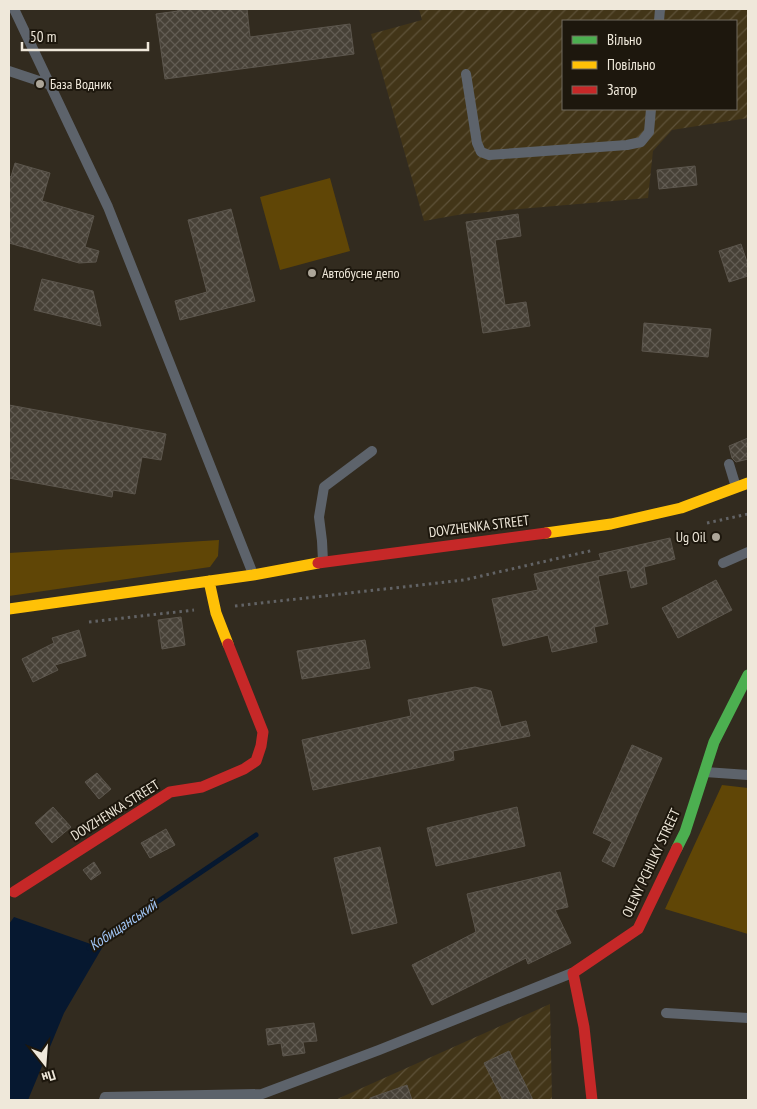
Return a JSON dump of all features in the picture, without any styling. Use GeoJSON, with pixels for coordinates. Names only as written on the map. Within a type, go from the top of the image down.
{"type":"FeatureCollection","features":[{"type":"Feature","properties":{"kind":"street","name":"DOVZHENKA STREET"},"geometry":{"type":"LineString","coordinates":[[9,609],[253,575],[323,562],[611,524],[681,508],[748,483]]}},
{"type":"Feature","properties":{"kind":"street","name":"DOVZHENKA STREET"},"geometry":{"type":"LineString","coordinates":[[14,892],[170,792],[202,787],[239,771],[256,760],[263,732],[234,662],[215,608],[209,581]]}},
{"type":"Feature","properties":{"kind":"street","name":"OLENY PCHILKY STREET"},"geometry":{"type":"LineString","coordinates":[[573,973],[638,929],[685,832],[714,742],[748,676]]}},
{"type":"Feature","properties":{"kind":"street"},"geometry":{"type":"LineString","coordinates":[[573,973],[584,1027],[592,1100]]}},
{"type":"Feature","properties":{"kind":"lane"},"geometry":{"type":"LineString","coordinates":[[14,9],[108,207],[253,575]]}},
{"type":"Feature","properties":{"kind":"lane"},"geometry":{"type":"LineString","coordinates":[[9,71],[48,84]]}},
{"type":"Feature","properties":{"kind":"lane"},"geometry":{"type":"LineString","coordinates":[[466,74],[477,143],[481,152],[490,155],[627,145],[641,142],[649,132],[651,110]]}},
{"type":"Feature","properties":{"kind":"lane"},"geometry":{"type":"LineString","coordinates":[[323,562],[319,517],[324,487],[372,451]]}},
{"type":"Feature","properties":{"kind":"lane"},"geometry":{"type":"LineString","coordinates":[[729,464],[736,488]]}},
{"type":"Feature","properties":{"kind":"lane"},"geometry":{"type":"LineString","coordinates":[[723,562],[748,552]]}},
{"type":"Feature","properties":{"kind":"lane"},"geometry":{"type":"LineString","coordinates":[[704,772],[748,775]]}},
{"type":"Feature","properties":{"kind":"lane"},"geometry":{"type":"LineString","coordinates":[[104,1100],[105,1097],[263,1097],[573,973]]}},
{"type":"Feature","properties":{"kind":"lane"},"geometry":{"type":"LineString","coordinates":[[666,1013],[748,1018]]}},
{"type":"Feature","properties":{"kind":"path"},"geometry":{"type":"LineString","coordinates":[[701,525],[748,514]]}},
{"type":"Feature","properties":{"kind":"path"},"geometry":{"type":"LineString","coordinates":[[83,622],[464,580],[597,549]]}},
{"type":"Feature","properties":{"kind":"shaded area"},"geometry":{"type":"Polygon","coordinates":[[[419,9],[748,9],[748,118],[672,130],[653,151],[648,198],[463,214],[424,221],[371,34],[422,20],[419,9]]]}},
{"type":"Feature","properties":{"kind":"shaded area"},"geometry":{"type":"Polygon","coordinates":[[[330,178],[350,251],[280,270],[260,197],[330,178]]]}},
{"type":"Feature","properties":{"kind":"shaded area"},"geometry":{"type":"Polygon","coordinates":[[[219,540],[218,556],[210,567],[9,596],[9,553],[219,540]]]}},
{"type":"Feature","properties":{"kind":"shaded area"},"geometry":{"type":"Polygon","coordinates":[[[722,785],[748,788],[748,934],[665,909],[722,785]]]}},
{"type":"Feature","properties":{"kind":"shaded area"},"geometry":{"type":"Polygon","coordinates":[[[550,1004],[552,1100],[335,1100],[550,1004]]]}},
{"type":"Feature","properties":{"kind":"water"},"geometry":{"type":"Polygon","coordinates":[[[14,917],[102,948],[64,1013],[28,1100],[9,1100],[9,924],[14,917]]]}},
{"type":"Feature","properties":{"kind":"building"},"geometry":{"type":"Polygon","coordinates":[[[178,9],[247,9],[250,37],[350,24],[354,54],[165,79],[156,14],[178,11],[178,9]]]}},
{"type":"Feature","properties":{"kind":"building"},"geometry":{"type":"Polygon","coordinates":[[[15,163],[50,173],[42,201],[94,216],[85,247],[99,251],[96,262],[79,263],[9,243],[9,176],[11,177],[15,163]]]}},
{"type":"Feature","properties":{"kind":"building"},"geometry":{"type":"Polygon","coordinates":[[[695,166],[697,185],[659,189],[657,170],[695,166]]]}},
{"type":"Feature","properties":{"kind":"building"},"geometry":{"type":"Polygon","coordinates":[[[231,209],[255,301],[180,320],[175,301],[207,292],[188,220],[231,209]]]}},
{"type":"Feature","properties":{"kind":"building"},"geometry":{"type":"Polygon","coordinates":[[[518,214],[521,236],[495,240],[505,305],[526,302],[530,326],[483,333],[466,222],[518,214]]]}},
{"type":"Feature","properties":{"kind":"building"},"geometry":{"type":"Polygon","coordinates":[[[741,244],[748,265],[748,276],[729,282],[719,251],[741,244]]]}},
{"type":"Feature","properties":{"kind":"building"},"geometry":{"type":"Polygon","coordinates":[[[42,279],[93,291],[101,326],[34,310],[42,279]]]}},
{"type":"Feature","properties":{"kind":"building"},"geometry":{"type":"Polygon","coordinates":[[[644,323],[711,329],[708,357],[642,351],[644,323]]]}},
{"type":"Feature","properties":{"kind":"building"},"geometry":{"type":"Polygon","coordinates":[[[9,405],[166,434],[161,460],[142,457],[135,494],[113,490],[112,497],[9,478],[9,405]]]}},
{"type":"Feature","properties":{"kind":"building"},"geometry":{"type":"Polygon","coordinates":[[[748,438],[748,459],[736,462],[732,458],[729,446],[748,438]]]}},
{"type":"Feature","properties":{"kind":"building"},"geometry":{"type":"Polygon","coordinates":[[[670,538],[675,559],[644,567],[647,584],[631,588],[627,570],[598,576],[608,624],[594,627],[597,642],[552,652],[548,635],[503,646],[492,599],[538,590],[534,574],[601,560],[599,554],[670,538]]]}},
{"type":"Feature","properties":{"kind":"building"},"geometry":{"type":"Polygon","coordinates":[[[716,580],[732,610],[678,638],[662,608],[716,580]]]}},
{"type":"Feature","properties":{"kind":"building"},"geometry":{"type":"Polygon","coordinates":[[[181,617],[185,645],[162,649],[158,620],[181,617]]]}},
{"type":"Feature","properties":{"kind":"building"},"geometry":{"type":"Polygon","coordinates":[[[79,630],[86,656],[55,665],[58,670],[33,682],[22,659],[54,643],[52,638],[79,630]]]}},
{"type":"Feature","properties":{"kind":"building"},"geometry":{"type":"Polygon","coordinates":[[[365,640],[370,668],[302,679],[297,651],[365,640]]]}},
{"type":"Feature","properties":{"kind":"building"},"geometry":{"type":"Polygon","coordinates":[[[475,687],[491,691],[501,727],[526,721],[530,736],[453,751],[454,760],[313,790],[302,740],[411,716],[408,700],[475,687]]]}},
{"type":"Feature","properties":{"kind":"building"},"geometry":{"type":"Polygon","coordinates":[[[632,745],[662,758],[614,867],[602,861],[612,842],[593,833],[632,745]]]}},
{"type":"Feature","properties":{"kind":"building"},"geometry":{"type":"Polygon","coordinates":[[[97,773],[111,789],[99,799],[85,782],[97,773]]]}},
{"type":"Feature","properties":{"kind":"building"},"geometry":{"type":"Polygon","coordinates":[[[53,807],[71,827],[52,843],[35,823],[53,807]]]}},
{"type":"Feature","properties":{"kind":"building"},"geometry":{"type":"Polygon","coordinates":[[[517,807],[525,846],[436,866],[427,828],[517,807]]]}},
{"type":"Feature","properties":{"kind":"building"},"geometry":{"type":"Polygon","coordinates":[[[166,829],[175,845],[150,858],[141,843],[166,829]]]}},
{"type":"Feature","properties":{"kind":"building"},"geometry":{"type":"Polygon","coordinates":[[[380,847],[397,923],[352,934],[334,858],[380,847]]]}},
{"type":"Feature","properties":{"kind":"building"},"geometry":{"type":"Polygon","coordinates":[[[94,862],[101,873],[91,880],[83,870],[94,862]]]}},
{"type":"Feature","properties":{"kind":"building"},"geometry":{"type":"Polygon","coordinates":[[[560,872],[568,907],[555,910],[571,943],[528,964],[526,958],[432,1005],[412,965],[476,932],[467,894],[560,872]]]}},
{"type":"Feature","properties":{"kind":"building"},"geometry":{"type":"Polygon","coordinates":[[[314,1023],[317,1041],[303,1042],[305,1053],[283,1056],[281,1043],[268,1045],[266,1029],[314,1023]]]}},
{"type":"Feature","properties":{"kind":"building"},"geometry":{"type":"Polygon","coordinates":[[[509,1051],[533,1100],[503,1100],[484,1063],[509,1051]]]}},
{"type":"Feature","properties":{"kind":"building"},"geometry":{"type":"Polygon","coordinates":[[[407,1085],[412,1100],[370,1100],[370,1098],[407,1085]]]}},
{"type":"Feature","properties":{"kind":"waterway","name":"Кобищанський"},"geometry":{"type":"LineString","coordinates":[[89,948],[256,835]]}},
{"type":"Feature","properties":{"kind":"traffic: fast"},"geometry":{"type":"LineString","coordinates":[[677,848],[685,832],[714,742],[748,675]]}},
{"type":"Feature","properties":{"kind":"traffic: slow"},"geometry":{"type":"LineString","coordinates":[[546,533],[611,524],[681,508],[748,483]]}},
{"type":"Feature","properties":{"kind":"traffic: slow"},"geometry":{"type":"LineString","coordinates":[[9,609],[253,575],[318,563]]}},
{"type":"Feature","properties":{"kind":"traffic: slow"},"geometry":{"type":"LineString","coordinates":[[209,581],[216,613],[228,644]]}},
{"type":"Feature","properties":{"kind":"traffic: jam"},"geometry":{"type":"LineString","coordinates":[[318,563],[546,533]]}},
{"type":"Feature","properties":{"kind":"traffic: jam"},"geometry":{"type":"LineString","coordinates":[[14,892],[170,792],[202,787],[244,769],[256,761],[263,732],[228,644]]}},
{"type":"Feature","properties":{"kind":"traffic: jam"},"geometry":{"type":"LineString","coordinates":[[592,1100],[584,1027],[573,973],[638,929],[677,848]]}},
{"type":"Feature","properties":{"kind":"place","name":"База Водник"},"geometry":{"type":"Point","coordinates":[40,84]}},
{"type":"Feature","properties":{"kind":"place","name":"Автобусне депо"},"geometry":{"type":"Point","coordinates":[312,273]}},
{"type":"Feature","properties":{"kind":"place","name":"Ug Oil"},"geometry":{"type":"Point","coordinates":[716,537]}}]}
